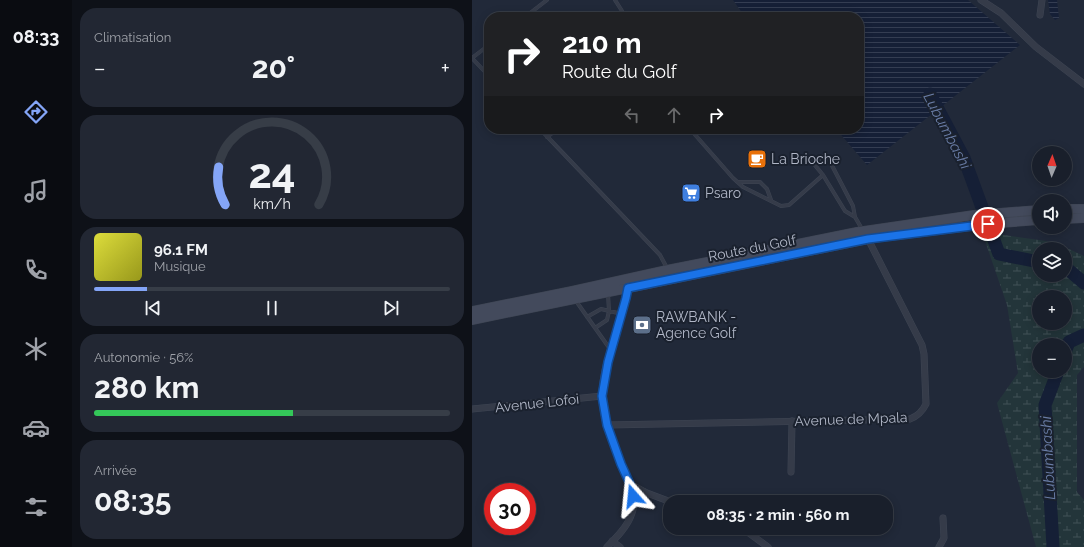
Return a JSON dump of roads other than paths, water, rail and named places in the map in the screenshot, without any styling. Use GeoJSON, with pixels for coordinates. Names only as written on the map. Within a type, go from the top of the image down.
{"type":"FeatureCollection","features":[{"type":"Feature","properties":{"kind":"main road"},"geometry":{"type":"LineString","coordinates":[[1072,209],[1084,209]]}},
{"type":"Feature","properties":{"kind":"main road"},"geometry":{"type":"LineString","coordinates":[[866,235],[974,215],[1032,211]]}},
{"type":"Feature","properties":{"kind":"main road"},"geometry":{"type":"LineString","coordinates":[[1072,219],[1084,218]]}},
{"type":"Feature","properties":{"kind":"main road","name":"Route du Golf"},"geometry":{"type":"LineString","coordinates":[[472,320],[608,292],[627,284],[668,274],[866,235],[1032,221]]}},
{"type":"Feature","properties":{"kind":"main road"},"geometry":{"type":"LineString","coordinates":[[472,312],[627,284]]}},
{"type":"Feature","properties":{"kind":"street"},"geometry":{"type":"LineString","coordinates":[[982,0],[1001,13],[1036,47],[1084,84]]}},
{"type":"Feature","properties":{"kind":"street"},"geometry":{"type":"LineString","coordinates":[[1040,15],[1042,0]]}},
{"type":"Feature","properties":{"kind":"street","name":"Avenue de Mpala"},"geometry":{"type":"LineString","coordinates":[[607,425],[910,419],[918,416],[926,404],[924,354],[922,345],[866,235]]}},
{"type":"Feature","properties":{"kind":"street"},"geometry":{"type":"LineString","coordinates":[[607,547],[627,522],[632,514],[634,505],[630,484],[607,425],[602,396],[604,379],[622,314],[627,284]]}},
{"type":"Feature","properties":{"kind":"street","name":"Avenue Lofoi"},"geometry":{"type":"LineString","coordinates":[[472,410],[602,396]]}},
{"type":"Feature","properties":{"kind":"street"},"geometry":{"type":"LineString","coordinates":[[791,472],[792,422]]}},
{"type":"Feature","properties":{"kind":"street"},"geometry":{"type":"LineString","coordinates":[[630,484],[663,499]]}},
{"type":"Feature","properties":{"kind":"street"},"geometry":{"type":"LineString","coordinates":[[940,547],[944,538],[943,518]]}},
{"type":"Feature","properties":{"kind":"street"},"geometry":{"type":"LineString","coordinates":[[752,535],[768,547]]}},
{"type":"Feature","properties":{"kind":"street"},"geometry":{"type":"LineString","coordinates":[[612,541],[620,547]]}},
{"type":"Feature","properties":{"kind":"lane"},"geometry":{"type":"LineString","coordinates":[[531,12],[547,0]]}},
{"type":"Feature","properties":{"kind":"lane"},"geometry":{"type":"LineString","coordinates":[[615,0],[622,12]]}},
{"type":"Feature","properties":{"kind":"lane"},"geometry":{"type":"LineString","coordinates":[[484,49],[472,58],[484,71]]}},
{"type":"Feature","properties":{"kind":"lane"},"geometry":{"type":"LineString","coordinates":[[544,134],[660,256],[666,265],[668,274]]}},
{"type":"Feature","properties":{"kind":"lane"},"geometry":{"type":"LineString","coordinates":[[547,137],[551,134]]}},
{"type":"Feature","properties":{"kind":"lane"},"geometry":{"type":"LineString","coordinates":[[694,134],[733,178],[749,191],[781,206],[789,205],[824,175]]}},
{"type":"Feature","properties":{"kind":"lane"},"geometry":{"type":"LineString","coordinates":[[855,217],[845,211],[824,175],[814,164],[826,154],[854,206],[855,217],[866,235]]}},
{"type":"Feature","properties":{"kind":"lane"},"geometry":{"type":"LineString","coordinates":[[738,182],[760,182],[767,189],[770,200]]}},
{"type":"Feature","properties":{"kind":"lane"},"geometry":{"type":"LineString","coordinates":[[595,328],[607,320],[609,311],[608,292]]}},
{"type":"Feature","properties":{"kind":"lane"},"geometry":{"type":"LineString","coordinates":[[575,299],[611,350]]}},
{"type":"Feature","properties":{"kind":"lane"},"geometry":{"type":"LineString","coordinates":[[587,317],[601,309],[622,314]]}},
{"type":"Feature","properties":{"kind":"water"},"geometry":{"type":"Polygon","coordinates":[[[733,0],[968,0],[1020,45],[867,165],[840,134],[864,134],[864,12],[741,12],[733,0]]]}},
{"type":"Feature","properties":{"kind":"water"},"geometry":{"type":"Polygon","coordinates":[[[1048,0],[1057,0],[1059,18],[1055,20],[1050,14],[1048,0]]]}},
{"type":"Feature","properties":{"kind":"waterway","name":"Lubumbashi"},"geometry":{"type":"LineString","coordinates":[[930,94],[964,158],[999,254],[1032,261]]}},
{"type":"Feature","properties":{"kind":"waterway","name":"Lubumbashi"},"geometry":{"type":"LineString","coordinates":[[1072,273],[1084,283]]}},
{"type":"Feature","properties":{"kind":"waterway","name":"Lubumbashi"},"geometry":{"type":"LineString","coordinates":[[1072,341],[1084,335]]}},
{"type":"Feature","properties":{"kind":"waterway","name":"Lubumbashi"},"geometry":{"type":"LineString","coordinates":[[1053,547],[1045,405],[1055,378]]}},
{"type":"Feature","properties":{"kind":"place","name":"La Brioche"},"geometry":{"type":"Point","coordinates":[757,159]}},
{"type":"Feature","properties":{"kind":"place","name":"Psaro"},"geometry":{"type":"Point","coordinates":[691,193]}},
{"type":"Feature","properties":{"kind":"place","name":"RAWBANK - Agence Golf"},"geometry":{"type":"Point","coordinates":[642,325]}}]}
